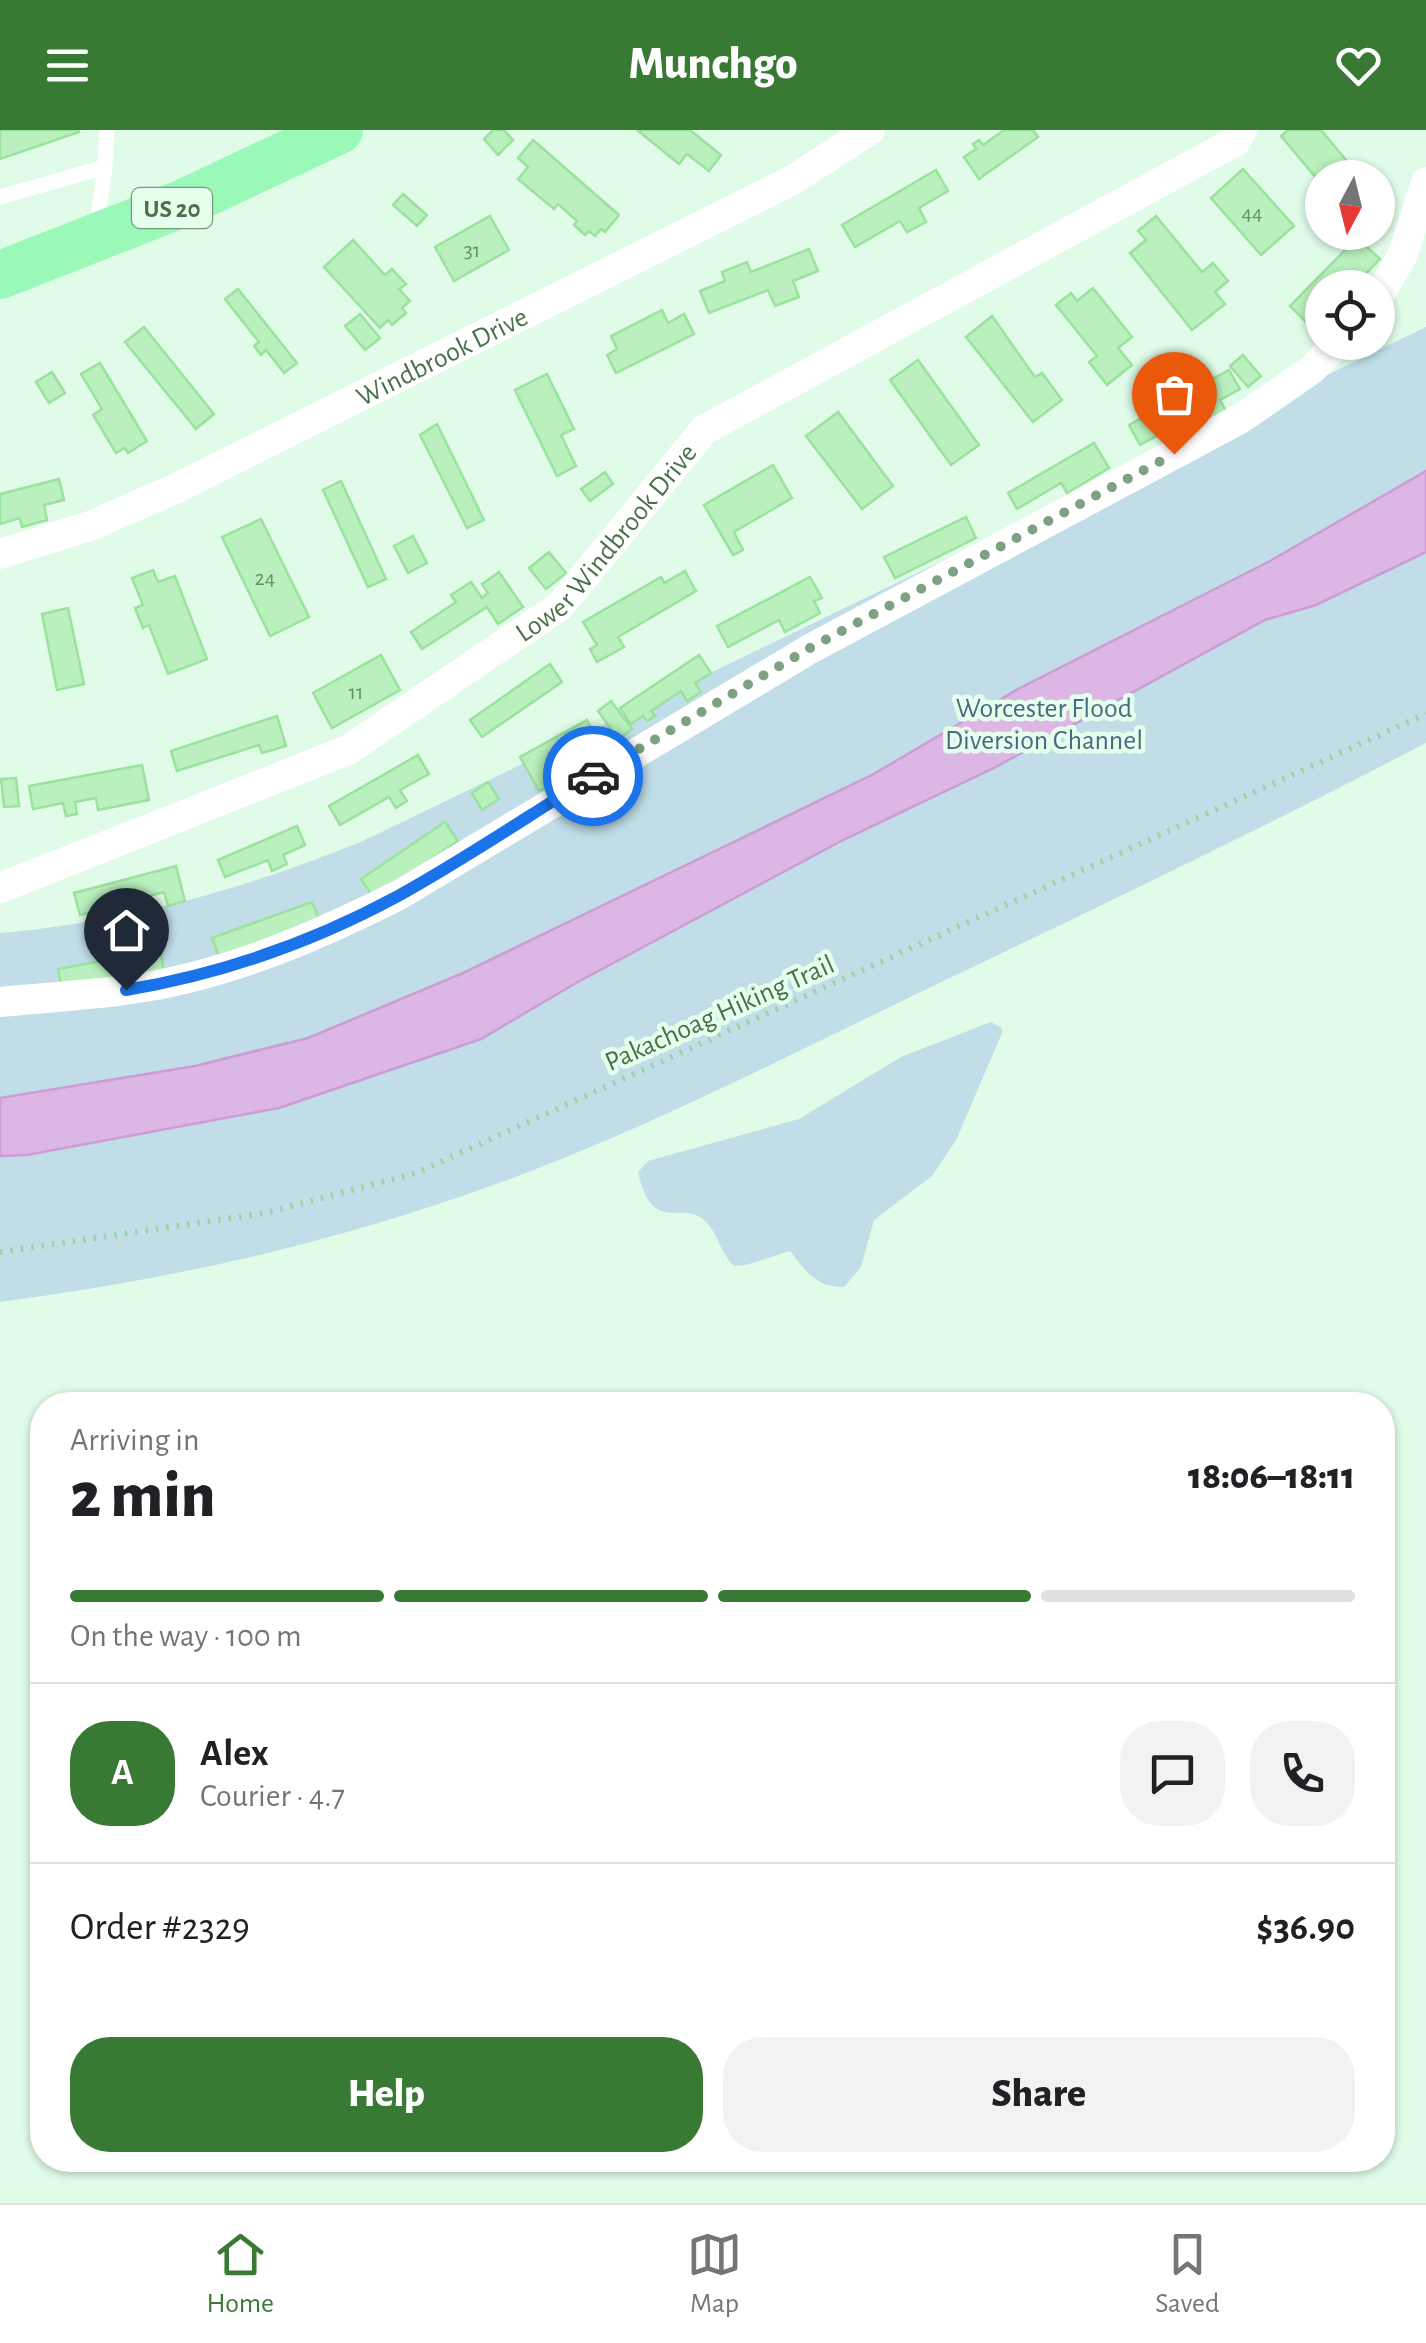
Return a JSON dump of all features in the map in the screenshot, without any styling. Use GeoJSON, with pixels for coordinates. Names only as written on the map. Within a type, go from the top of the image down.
{"type":"FeatureCollection","features":[{"type":"Feature","properties":{"kind":"main road","name":"US 20"},"geometry":{"type":"LineString","coordinates":[[0,275],[186,202],[339,130]]}},
{"type":"Feature","properties":{"kind":"street","name":"Windbrook Drive"},"geometry":{"type":"LineString","coordinates":[[0,554],[66,536],[177,488],[791,181],[870,130]]}},
{"type":"Feature","properties":{"kind":"street","name":"Lower Windbrook Drive"},"geometry":{"type":"LineString","coordinates":[[0,888],[348,750],[560,606],[704,430],[1236,141],[1242,130]]}},
{"type":"Feature","properties":{"kind":"street"},"geometry":{"type":"LineString","coordinates":[[1394,270],[1403,254],[1426,182]]}},
{"type":"Feature","properties":{"kind":"street"},"geometry":{"type":"LineString","coordinates":[[0,1002],[173,982],[257,958],[366,912],[810,648],[1240,419],[1321,360]]}},
{"type":"Feature","properties":{"kind":"lane"},"geometry":{"type":"LineString","coordinates":[[94,240],[106,167],[107,130]]}},
{"type":"Feature","properties":{"kind":"lane"},"geometry":{"type":"LineString","coordinates":[[0,197],[106,167]]}},
{"type":"Feature","properties":{"kind":"path","name":"Pakachoag Hiking Trail"},"geometry":{"type":"LineString","coordinates":[[0,1252],[266,1213],[416,1173],[1426,714]]}},
{"type":"Feature","properties":{"kind":"green space","name":"Worcester Flood Diversion Channel"},"geometry":{"type":"Polygon","coordinates":[[[1426,327],[1426,743],[771,1065],[552,1163],[435,1205],[251,1257],[126,1283],[0,1302],[0,933],[93,921],[185,901],[275,874],[363,841],[1358,360],[1395,360],[1395,342],[1426,327]]]}},
{"type":"Feature","properties":{"kind":"green space"},"geometry":{"type":"Polygon","coordinates":[[[991,1022],[1002,1028],[1002,1033],[956,1140],[932,1176],[874,1220],[861,1267],[844,1287],[819,1281],[790,1251],[734,1266],[712,1229],[699,1216],[660,1211],[644,1193],[638,1172],[648,1161],[799,1119],[901,1057],[991,1022]]]}},
{"type":"Feature","properties":{"kind":"shaded area"},"geometry":{"type":"Polygon","coordinates":[[[1426,471],[1426,552],[1316,605],[1265,620],[994,768],[843,840],[576,983],[481,1039],[279,1108],[27,1155],[0,1156],[0,1098],[195,1066],[308,1038],[463,973],[872,775],[1018,689],[1270,561],[1426,471]]]}},
{"type":"Feature","properties":{"kind":"building"},"geometry":{"type":"Polygon","coordinates":[[[0,130],[78,130],[79,132],[0,159],[0,130]]]}},
{"type":"Feature","properties":{"kind":"building"},"geometry":{"type":"Polygon","coordinates":[[[493,130],[504,130],[513,140],[498,155],[484,139],[493,130]]]}},
{"type":"Feature","properties":{"kind":"building"},"geometry":{"type":"Polygon","coordinates":[[[637,130],[690,130],[721,155],[709,171],[687,154],[679,164],[637,130]]]}},
{"type":"Feature","properties":{"kind":"building"},"geometry":{"type":"Polygon","coordinates":[[[1004,130],[1033,130],[1038,137],[979,179],[964,157],[976,149],[973,144],[979,140],[983,145],[1004,130]]]}},
{"type":"Feature","properties":{"kind":"building"},"geometry":{"type":"Polygon","coordinates":[[[1288,130],[1321,130],[1346,160],[1305,160],[1305,165],[1281,136],[1288,130]]]}},
{"type":"Feature","properties":{"kind":"building"},"geometry":{"type":"Polygon","coordinates":[[[533,140],[619,215],[605,232],[601,229],[595,236],[589,231],[585,235],[574,225],[577,221],[558,204],[554,209],[518,179],[528,167],[518,158],[533,140]]]}},
{"type":"Feature","properties":{"kind":"building"},"geometry":{"type":"Polygon","coordinates":[[[1243,169],[1294,226],[1261,255],[1211,198],[1243,169]]]}},
{"type":"Feature","properties":{"kind":"building"},"geometry":{"type":"Polygon","coordinates":[[[936,170],[948,191],[919,208],[926,222],[907,232],[900,221],[855,247],[842,225],[936,170]]]}},
{"type":"Feature","properties":{"kind":"building"},"geometry":{"type":"Polygon","coordinates":[[[403,194],[427,215],[417,226],[393,205],[403,194]]]}},
{"type":"Feature","properties":{"kind":"building"},"geometry":{"type":"Polygon","coordinates":[[[490,216],[509,250],[454,281],[435,247],[490,216]]]}},
{"type":"Feature","properties":{"kind":"building"},"geometry":{"type":"Polygon","coordinates":[[[1156,216],[1202,272],[1213,263],[1228,281],[1215,292],[1225,304],[1192,330],[1130,253],[1146,240],[1138,231],[1156,216]]]}},
{"type":"Feature","properties":{"kind":"building"},"geometry":{"type":"Polygon","coordinates":[[[353,240],[385,275],[392,269],[406,284],[399,289],[410,301],[402,308],[406,313],[392,325],[388,320],[380,328],[324,267],[353,240]]]}},
{"type":"Feature","properties":{"kind":"building"},"geometry":{"type":"Polygon","coordinates":[[[809,249],[818,271],[793,281],[799,297],[775,306],[768,290],[709,313],[700,291],[725,281],[722,272],[747,262],[751,272],[809,249]]]}},
{"type":"Feature","properties":{"kind":"building"},"geometry":{"type":"Polygon","coordinates":[[[1345,250],[1370,250],[1380,259],[1369,270],[1325,270],[1345,250]]]}},
{"type":"Feature","properties":{"kind":"building"},"geometry":{"type":"Polygon","coordinates":[[[1093,288],[1132,337],[1118,348],[1132,365],[1107,385],[1089,362],[1097,356],[1056,305],[1071,293],[1077,301],[1093,288]]]}},
{"type":"Feature","properties":{"kind":"building"},"geometry":{"type":"Polygon","coordinates":[[[238,289],[297,363],[284,373],[266,350],[261,355],[254,346],[259,342],[225,299],[238,289]]]}},
{"type":"Feature","properties":{"kind":"building"},"geometry":{"type":"Polygon","coordinates":[[[1305,291],[1305,321],[1290,306],[1305,291]]]}},
{"type":"Feature","properties":{"kind":"building"},"geometry":{"type":"Polygon","coordinates":[[[662,310],[668,323],[684,314],[694,334],[616,373],[607,355],[617,349],[611,336],[662,310]]]}},
{"type":"Feature","properties":{"kind":"building"},"geometry":{"type":"Polygon","coordinates":[[[360,314],[380,338],[365,350],[345,326],[360,314]]]}},
{"type":"Feature","properties":{"kind":"building"},"geometry":{"type":"Polygon","coordinates":[[[992,316],[1035,377],[1042,373],[1062,400],[1033,422],[966,337],[992,316]]]}},
{"type":"Feature","properties":{"kind":"building"},"geometry":{"type":"Polygon","coordinates":[[[144,327],[214,414],[196,429],[125,342],[144,327]]]}},
{"type":"Feature","properties":{"kind":"building"},"geometry":{"type":"Polygon","coordinates":[[[1243,355],[1261,376],[1248,387],[1230,366],[1243,355]]]}},
{"type":"Feature","properties":{"kind":"building"},"geometry":{"type":"Polygon","coordinates":[[[918,360],[979,445],[951,465],[890,380],[918,360]]]}},
{"type":"Feature","properties":{"kind":"building"},"geometry":{"type":"Polygon","coordinates":[[[100,363],[147,441],[128,453],[125,448],[116,453],[93,415],[102,409],[81,374],[100,363]]]}},
{"type":"Feature","properties":{"kind":"building"},"geometry":{"type":"Polygon","coordinates":[[[1229,370],[1240,389],[1220,400],[1226,411],[1186,433],[1180,423],[1140,445],[1129,425],[1229,370]]]}},
{"type":"Feature","properties":{"kind":"building"},"geometry":{"type":"Polygon","coordinates":[[[52,372],[65,393],[49,403],[36,382],[52,372]]]}},
{"type":"Feature","properties":{"kind":"building"},"geometry":{"type":"Polygon","coordinates":[[[547,374],[574,429],[561,435],[576,466],[557,476],[515,390],[547,374]]]}},
{"type":"Feature","properties":{"kind":"building"},"geometry":{"type":"Polygon","coordinates":[[[838,412],[893,486],[862,509],[806,436],[838,412]]]}},
{"type":"Feature","properties":{"kind":"building"},"geometry":{"type":"Polygon","coordinates":[[[437,424],[484,520],[467,528],[420,435],[437,424]]]}},
{"type":"Feature","properties":{"kind":"building"},"geometry":{"type":"Polygon","coordinates":[[[1094,443],[1109,468],[1067,493],[1061,483],[1017,509],[1008,493],[1094,443]]]}},
{"type":"Feature","properties":{"kind":"building"},"geometry":{"type":"Polygon","coordinates":[[[773,465],[792,498],[734,532],[743,550],[733,555],[704,505],[773,465]]]}},
{"type":"Feature","properties":{"kind":"building"},"geometry":{"type":"Polygon","coordinates":[[[605,472],[613,484],[590,501],[581,489],[605,472]]]}},
{"type":"Feature","properties":{"kind":"building"},"geometry":{"type":"Polygon","coordinates":[[[59,479],[64,500],[44,505],[47,520],[22,527],[20,518],[0,524],[0,494],[59,479]]]}},
{"type":"Feature","properties":{"kind":"building"},"geometry":{"type":"Polygon","coordinates":[[[341,481],[386,579],[368,587],[323,490],[341,481]]]}},
{"type":"Feature","properties":{"kind":"building"},"geometry":{"type":"Polygon","coordinates":[[[966,517],[976,538],[895,578],[884,557],[966,517]]]}},
{"type":"Feature","properties":{"kind":"building"},"geometry":{"type":"Polygon","coordinates":[[[261,519],[309,617],[270,636],[222,537],[261,519]]]}},
{"type":"Feature","properties":{"kind":"building"},"geometry":{"type":"Polygon","coordinates":[[[413,536],[427,563],[408,573],[394,546],[413,536]]]}},
{"type":"Feature","properties":{"kind":"building"},"geometry":{"type":"Polygon","coordinates":[[[549,552],[566,573],[546,589],[529,568],[549,552]]]}},
{"type":"Feature","properties":{"kind":"building"},"geometry":{"type":"Polygon","coordinates":[[[153,570],[158,582],[175,576],[207,659],[168,674],[149,625],[143,628],[135,608],[143,605],[132,578],[153,570]]]}},
{"type":"Feature","properties":{"kind":"building"},"geometry":{"type":"Polygon","coordinates":[[[685,571],[696,591],[618,637],[624,647],[597,662],[590,649],[597,645],[583,622],[661,577],[664,583],[685,571]]]}},
{"type":"Feature","properties":{"kind":"building"},"geometry":{"type":"Polygon","coordinates":[[[499,572],[523,607],[498,624],[487,607],[422,649],[411,632],[456,602],[451,595],[471,582],[482,598],[488,593],[482,584],[499,572]]]}},
{"type":"Feature","properties":{"kind":"building"},"geometry":{"type":"Polygon","coordinates":[[[810,577],[822,598],[814,601],[820,613],[785,632],[779,620],[728,647],[717,626],[810,577]]]}},
{"type":"Feature","properties":{"kind":"building"},"geometry":{"type":"Polygon","coordinates":[[[68,608],[84,684],[57,690],[42,614],[68,608]]]}},
{"type":"Feature","properties":{"kind":"building"},"geometry":{"type":"Polygon","coordinates":[[[381,655],[400,690],[332,728],[313,693],[381,655]]]}},
{"type":"Feature","properties":{"kind":"building"},"geometry":{"type":"Polygon","coordinates":[[[699,655],[711,673],[695,683],[701,692],[687,701],[681,691],[651,711],[655,716],[647,721],[643,716],[631,724],[620,708],[699,655]]]}},
{"type":"Feature","properties":{"kind":"building"},"geometry":{"type":"Polygon","coordinates":[[[550,664],[562,682],[482,737],[470,720],[550,664]]]}},
{"type":"Feature","properties":{"kind":"building"},"geometry":{"type":"Polygon","coordinates":[[[611,701],[632,729],[618,739],[598,711],[611,701]]]}},
{"type":"Feature","properties":{"kind":"building"},"geometry":{"type":"Polygon","coordinates":[[[277,716],[286,746],[262,753],[259,745],[177,771],[171,751],[277,716]]]}},
{"type":"Feature","properties":{"kind":"building"},"geometry":{"type":"Polygon","coordinates":[[[587,720],[606,754],[539,791],[520,757],[587,720]]]}},
{"type":"Feature","properties":{"kind":"building"},"geometry":{"type":"Polygon","coordinates":[[[418,755],[429,774],[400,790],[407,801],[396,808],[389,797],[340,825],[329,806],[418,755]]]}},
{"type":"Feature","properties":{"kind":"building"},"geometry":{"type":"Polygon","coordinates":[[[142,765],[149,800],[98,810],[96,798],[75,802],[77,814],[66,816],[63,803],[33,809],[29,786],[142,765]]]}},
{"type":"Feature","properties":{"kind":"building"},"geometry":{"type":"Polygon","coordinates":[[[16,778],[19,806],[4,807],[1,779],[16,778]]]}},
{"type":"Feature","properties":{"kind":"building"},"geometry":{"type":"Polygon","coordinates":[[[488,782],[499,799],[482,810],[472,793],[488,782]]]}},
{"type":"Feature","properties":{"kind":"building"},"geometry":{"type":"Polygon","coordinates":[[[445,822],[458,841],[374,898],[361,879],[445,822]]]}},
{"type":"Feature","properties":{"kind":"building"},"geometry":{"type":"Polygon","coordinates":[[[297,826],[305,845],[283,855],[287,864],[272,871],[268,860],[225,877],[218,860],[297,826]]]}},
{"type":"Feature","properties":{"kind":"building"},"geometry":{"type":"Polygon","coordinates":[[[176,866],[185,901],[168,906],[164,892],[80,915],[74,893],[176,866]]]}},
{"type":"Feature","properties":{"kind":"building"},"geometry":{"type":"Polygon","coordinates":[[[312,902],[320,922],[220,959],[212,938],[312,902]]]}},
{"type":"Feature","properties":{"kind":"building"},"geometry":{"type":"Polygon","coordinates":[[[160,950],[164,973],[62,991],[58,969],[160,950]]]}},
{"type":"Feature","properties":{"kind":"way so far"},"geometry":{"type":"LineString","coordinates":[[593,776],[810,648],[1174,454]]}},
{"type":"Feature","properties":{"kind":"route"},"geometry":{"type":"LineString","coordinates":[[126,990],[215,971],[298,943],[399,895],[593,776]]}}]}
